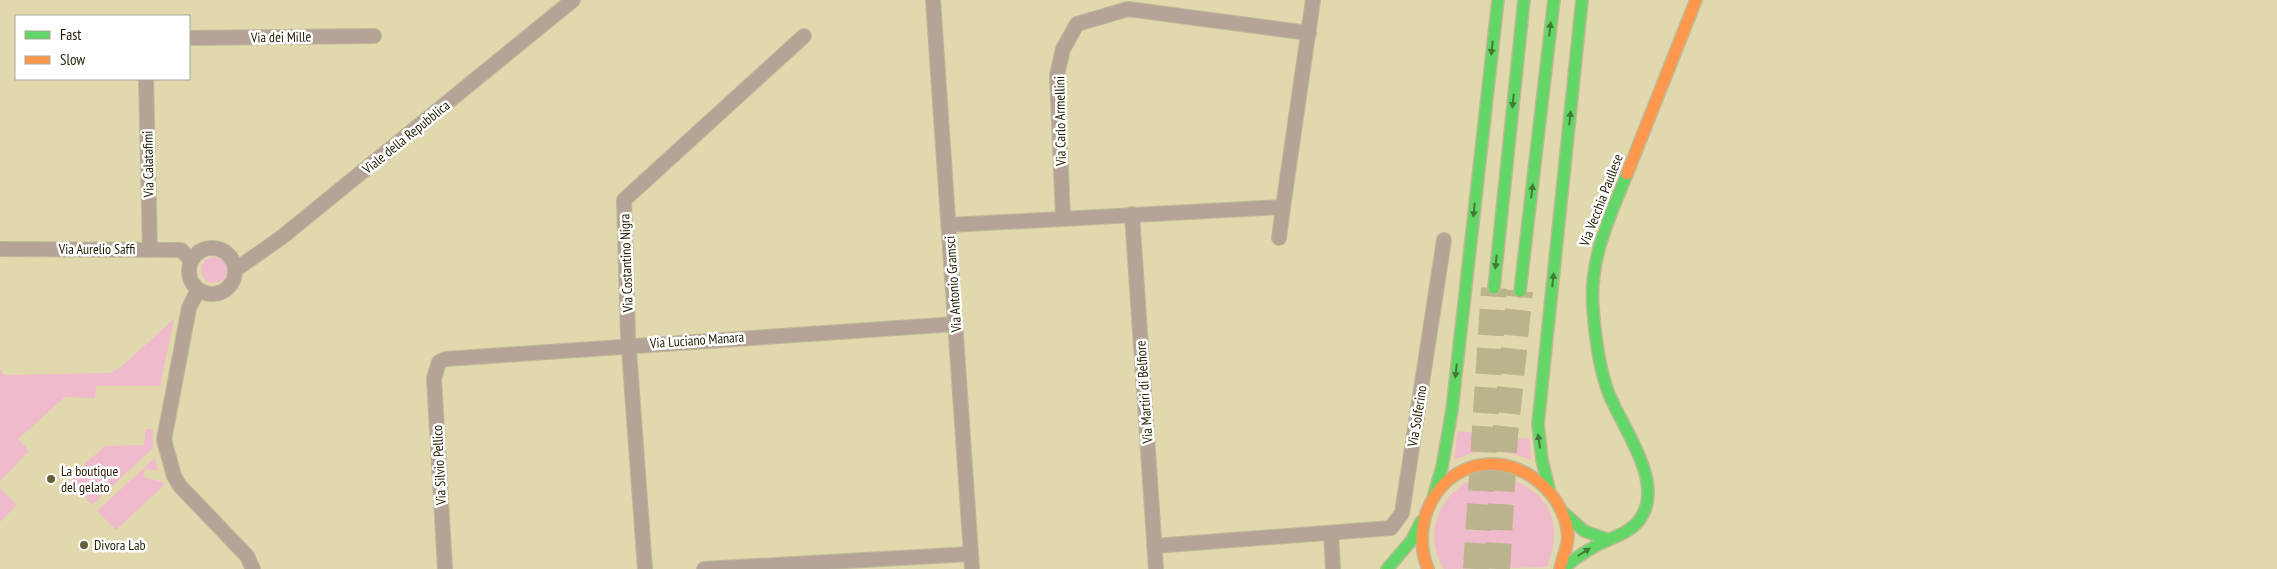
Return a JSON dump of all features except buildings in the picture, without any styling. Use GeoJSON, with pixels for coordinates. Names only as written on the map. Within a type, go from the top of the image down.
{"type":"FeatureCollection","features":[{"type":"Feature","properties":{"kind":"main road"},"geometry":{"type":"LineString","coordinates":[[1388,568],[1411,541],[1433,498],[1442,467],[1452,410],[1498,0]]}},
{"type":"Feature","properties":{"kind":"main road"},"geometry":{"type":"LineString","coordinates":[[1494,288],[1524,0]]}},
{"type":"Feature","properties":{"kind":"main road"},"geometry":{"type":"LineString","coordinates":[[1520,291],[1554,0]]}},
{"type":"Feature","properties":{"kind":"main road"},"geometry":{"type":"LineString","coordinates":[[1549,489],[1542,460],[1538,424],[1582,0]]}},
{"type":"Feature","properties":{"kind":"main road","name":"Via Vecchia Paullese"},"geometry":{"type":"LineString","coordinates":[[1562,569],[1584,552],[1607,539],[1627,531],[1640,520],[1648,503],[1649,484],[1643,464],[1604,381],[1593,308],[1595,260],[1607,223],[1696,0]]}},
{"type":"Feature","properties":{"kind":"main road"},"geometry":{"type":"LineString","coordinates":[[1433,498],[1443,485],[1457,474],[1469,468],[1491,464],[1521,469],[1533,475],[1549,489],[1563,512],[1584,531],[1607,539]]}},
{"type":"Feature","properties":{"kind":"main road"},"geometry":{"type":"LineString","coordinates":[[1562,569],[1568,539],[1563,512]]}},
{"type":"Feature","properties":{"kind":"main road"},"geometry":{"type":"LineString","coordinates":[[1424,516],[1421,544],[1428,569]]}},
{"type":"Feature","properties":{"kind":"main road"},"geometry":{"type":"LineString","coordinates":[[1388,568],[1403,568]]}},
{"type":"Feature","properties":{"kind":"street","name":"Viale della Repubblica"},"geometry":{"type":"LineString","coordinates":[[235,270],[282,237],[573,0]]}},
{"type":"Feature","properties":{"kind":"street","name":"Via Antonio Gramsci"},"geometry":{"type":"LineString","coordinates":[[933,0],[972,569]]}},
{"type":"Feature","properties":{"kind":"street"},"geometry":{"type":"LineString","coordinates":[[1279,238],[1314,0]]}},
{"type":"Feature","properties":{"kind":"street","name":"Via Carlo Armellini"},"geometry":{"type":"LineString","coordinates":[[1063,218],[1057,75],[1062,49],[1077,24],[1128,9],[1164,12],[1309,33]]}},
{"type":"Feature","properties":{"kind":"street","name":"Via dei Mille"},"geometry":{"type":"LineString","coordinates":[[190,38],[374,36]]}},
{"type":"Feature","properties":{"kind":"street","name":"Via Costantino Nigra"},"geometry":{"type":"LineString","coordinates":[[645,569],[629,345],[624,200],[804,36]]}},
{"type":"Feature","properties":{"kind":"street","name":"Via Calatafimi"},"geometry":{"type":"LineString","coordinates":[[146,80],[150,250]]}},
{"type":"Feature","properties":{"kind":"street"},"geometry":{"type":"LineString","coordinates":[[949,225],[1283,207]]}},
{"type":"Feature","properties":{"kind":"street","name":"Via Martiri di Belfiore"},"geometry":{"type":"LineString","coordinates":[[1132,214],[1156,569]]}},
{"type":"Feature","properties":{"kind":"street","name":"Via Solferino"},"geometry":{"type":"LineString","coordinates":[[1154,546],[1391,528],[1402,513],[1444,240]]}},
{"type":"Feature","properties":{"kind":"street"},"geometry":{"type":"LineString","coordinates":[[217,248],[230,256],[235,270],[231,284],[220,293],[212,295],[198,290],[193,285],[188,273],[191,260],[202,250],[217,248]]}},
{"type":"Feature","properties":{"kind":"street","name":"Via Aurelio Saffi"},"geometry":{"type":"LineString","coordinates":[[0,249],[181,250],[191,260]]}},
{"type":"Feature","properties":{"kind":"street"},"geometry":{"type":"LineString","coordinates":[[198,290],[189,308],[164,440],[174,476],[180,486],[247,556],[253,569]]}},
{"type":"Feature","properties":{"kind":"street","name":"Via Luciano Manara"},"geometry":{"type":"LineString","coordinates":[[439,362],[446,359],[629,345],[956,324]]}},
{"type":"Feature","properties":{"kind":"street","name":"Via Silvio Pellico"},"geometry":{"type":"LineString","coordinates":[[439,362],[434,378],[445,569]]}},
{"type":"Feature","properties":{"kind":"street"},"geometry":{"type":"LineString","coordinates":[[1331,533],[1332,569]]}},
{"type":"Feature","properties":{"kind":"street"},"geometry":{"type":"LineString","coordinates":[[704,569],[971,554]]}},
{"type":"Feature","properties":{"kind":"shaded area"},"geometry":{"type":"Polygon","coordinates":[[[214,257],[223,261],[227,270],[223,279],[214,283],[205,279],[201,270],[205,261],[214,257]]]}},
{"type":"Feature","properties":{"kind":"shaded area"},"geometry":{"type":"Polygon","coordinates":[[[174,319],[160,386],[96,386],[95,398],[65,397],[18,439],[29,451],[0,481],[0,369],[5,375],[110,373],[121,367],[174,319]]]}},
{"type":"Feature","properties":{"kind":"shaded area"},"geometry":{"type":"Polygon","coordinates":[[[146,429],[153,429],[153,448],[92,505],[71,482],[75,473],[105,446],[144,445],[146,429]]]}},
{"type":"Feature","properties":{"kind":"shaded area"},"geometry":{"type":"Polygon","coordinates":[[[1458,431],[1529,439],[1531,460],[1495,451],[1473,453],[1454,459],[1458,431]]]}},
{"type":"Feature","properties":{"kind":"shaded area"},"geometry":{"type":"Polygon","coordinates":[[[155,458],[158,471],[145,469],[143,477],[162,482],[164,485],[116,530],[97,511],[155,458]]]}},
{"type":"Feature","properties":{"kind":"shaded area"},"geometry":{"type":"Polygon","coordinates":[[[1502,476],[1518,482],[1531,490],[1548,509],[1553,522],[1554,535],[1547,567],[1444,569],[1438,558],[1434,535],[1439,513],[1444,503],[1461,486],[1470,481],[1502,476]]]}},
{"type":"Feature","properties":{"kind":"shaded area"},"geometry":{"type":"Polygon","coordinates":[[[0,488],[17,505],[0,522],[0,488]]]}},
{"type":"Feature","properties":{"kind":"tunnel"},"geometry":{"type":"LineString","coordinates":[[1476,569],[1494,288]]}},
{"type":"Feature","properties":{"kind":"tunnel"},"geometry":{"type":"LineString","coordinates":[[1497,569],[1505,436],[1520,291]]}},
{"type":"Feature","properties":{"kind":"traffic: fast"},"geometry":{"type":"LineString","coordinates":[[1433,498],[1442,467],[1452,410],[1498,0]]}},
{"type":"Feature","properties":{"kind":"traffic: fast"},"geometry":{"type":"LineString","coordinates":[[1494,288],[1524,0]]}},
{"type":"Feature","properties":{"kind":"traffic: fast"},"geometry":{"type":"LineString","coordinates":[[1520,291],[1554,0]]}},
{"type":"Feature","properties":{"kind":"traffic: fast"},"geometry":{"type":"LineString","coordinates":[[1549,489],[1542,460],[1538,424],[1582,0]]}},
{"type":"Feature","properties":{"kind":"traffic: fast"},"geometry":{"type":"LineString","coordinates":[[1563,569],[1585,552],[1628,531],[1639,521],[1648,500],[1648,485],[1644,469],[1609,394],[1603,374],[1598,352],[1593,308],[1594,273],[1597,256],[1607,223],[1627,174]]}},
{"type":"Feature","properties":{"kind":"traffic: fast"},"geometry":{"type":"LineString","coordinates":[[1563,512],[1584,531],[1607,539]]}},
{"type":"Feature","properties":{"kind":"traffic: fast"},"geometry":{"type":"LineString","coordinates":[[1387,569],[1411,541],[1421,522]]}},
{"type":"Feature","properties":{"kind":"traffic: slow"},"geometry":{"type":"LineString","coordinates":[[1627,174],[1696,0]]}},
{"type":"Feature","properties":{"kind":"traffic: slow"},"geometry":{"type":"LineString","coordinates":[[1428,569],[1422,539],[1423,524],[1434,497],[1443,485],[1455,475],[1469,468],[1486,464],[1503,465],[1519,470],[1534,478],[1558,504],[1565,519],[1568,536],[1560,569]]}},
{"type":"Feature","properties":{"kind":"place","name":"La boutique del gelato"},"geometry":{"type":"Point","coordinates":[51,479]}},
{"type":"Feature","properties":{"kind":"place","name":"Divora Lab"},"geometry":{"type":"Point","coordinates":[84,545]}}]}
